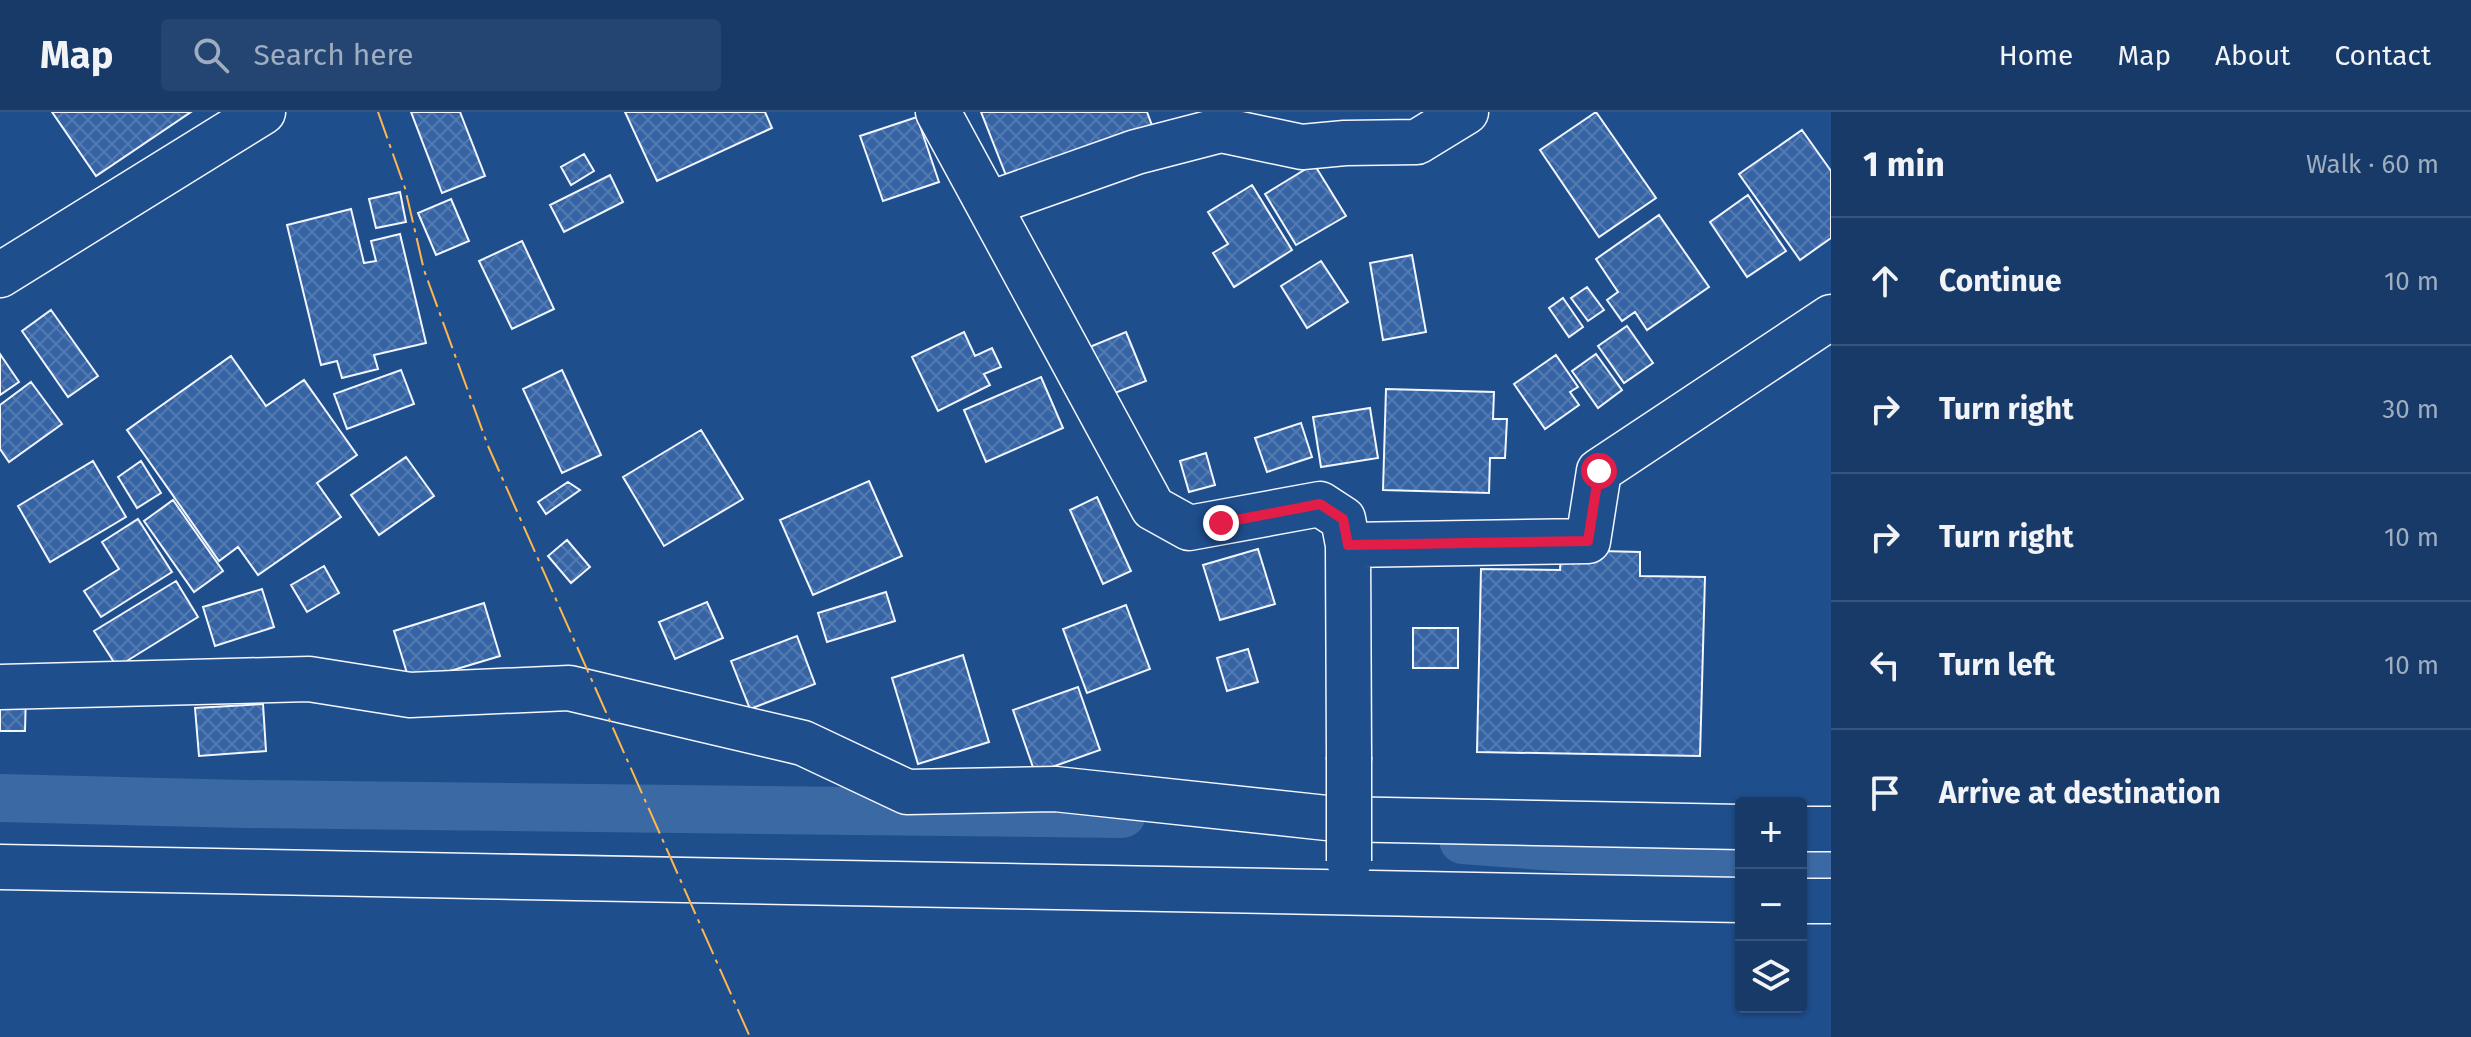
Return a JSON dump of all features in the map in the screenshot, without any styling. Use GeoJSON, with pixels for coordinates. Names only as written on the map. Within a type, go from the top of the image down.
{"type":"FeatureCollection","features":[{"type":"Feature","properties":{"kind":"street"},"geometry":{"type":"LineString","coordinates":[[0,275],[263,112]]}},
{"type":"Feature","properties":{"kind":"street"},"geometry":{"type":"LineString","coordinates":[[938,112],[1153,508],[1189,528],[1320,504],[1343,519],[1348,545],[1350,877]]}},
{"type":"Feature","properties":{"kind":"street"},"geometry":{"type":"LineString","coordinates":[[989,204],[1136,152],[1221,130],[1302,147],[1417,142],[1466,112]]}},
{"type":"Feature","properties":{"kind":"street"},"geometry":{"type":"LineString","coordinates":[[1348,545],[1588,541],[1599,471],[1831,317]]}},
{"type":"Feature","properties":{"kind":"street"},"geometry":{"type":"LineString","coordinates":[[0,687],[309,679],[410,695],[569,688],[803,743],[907,792],[1055,789],[1336,819],[1735,827]]}},
{"type":"Feature","properties":{"kind":"street"},"geometry":{"type":"LineString","coordinates":[[1807,829],[1831,829]]}},
{"type":"Feature","properties":{"kind":"street"},"geometry":{"type":"LineString","coordinates":[[0,867],[1350,877],[1735,900]]}},
{"type":"Feature","properties":{"kind":"street"},"geometry":{"type":"LineString","coordinates":[[1807,901],[1831,901]]}},
{"type":"Feature","properties":{"kind":"building"},"geometry":{"type":"Polygon","coordinates":[[[52,112],[191,112],[96,176],[52,112]]]}},
{"type":"Feature","properties":{"kind":"building"},"geometry":{"type":"Polygon","coordinates":[[[411,112],[460,112],[485,176],[442,193],[411,112]]]}},
{"type":"Feature","properties":{"kind":"building"},"geometry":{"type":"Polygon","coordinates":[[[625,112],[765,112],[772,128],[657,181],[625,112]]]}},
{"type":"Feature","properties":{"kind":"building"},"geometry":{"type":"Polygon","coordinates":[[[981,112],[1147,112],[1154,131],[1011,188],[981,112]]]}},
{"type":"Feature","properties":{"kind":"building"},"geometry":{"type":"Polygon","coordinates":[[[1596,112],[1656,198],[1599,237],[1540,150],[1596,112]]]}},
{"type":"Feature","properties":{"kind":"building"},"geometry":{"type":"Polygon","coordinates":[[[917,117],[939,182],[883,201],[860,136],[917,117]]]}},
{"type":"Feature","properties":{"kind":"building"},"geometry":{"type":"Polygon","coordinates":[[[1802,130],[1831,171],[1831,238],[1800,260],[1739,174],[1802,130]]]}},
{"type":"Feature","properties":{"kind":"building"},"geometry":{"type":"Polygon","coordinates":[[[584,154],[594,171],[571,185],[561,167],[584,154]]]}},
{"type":"Feature","properties":{"kind":"building"},"geometry":{"type":"Polygon","coordinates":[[[1314,164],[1346,216],[1296,245],[1265,194],[1314,164]]]}},
{"type":"Feature","properties":{"kind":"building"},"geometry":{"type":"Polygon","coordinates":[[[610,175],[623,202],[564,232],[550,205],[610,175]]]}},
{"type":"Feature","properties":{"kind":"building"},"geometry":{"type":"Polygon","coordinates":[[[1252,185],[1292,250],[1234,287],[1213,253],[1228,244],[1208,212],[1252,185]]]}},
{"type":"Feature","properties":{"kind":"building"},"geometry":{"type":"Polygon","coordinates":[[[400,192],[406,222],[376,228],[369,199],[400,192]]]}},
{"type":"Feature","properties":{"kind":"building"},"geometry":{"type":"Polygon","coordinates":[[[1748,195],[1786,251],[1747,277],[1710,222],[1748,195]]]}},
{"type":"Feature","properties":{"kind":"building"},"geometry":{"type":"Polygon","coordinates":[[[451,199],[469,241],[436,255],[418,213],[451,199]]]}},
{"type":"Feature","properties":{"kind":"building"},"geometry":{"type":"Polygon","coordinates":[[[351,209],[364,263],[376,261],[371,241],[400,234],[426,343],[374,355],[378,369],[342,378],[337,361],[321,365],[287,225],[351,209]]]}},
{"type":"Feature","properties":{"kind":"building"},"geometry":{"type":"Polygon","coordinates":[[[1659,215],[1709,287],[1647,330],[1635,312],[1622,321],[1607,300],[1618,292],[1596,259],[1659,215]]]}},
{"type":"Feature","properties":{"kind":"building"},"geometry":{"type":"Polygon","coordinates":[[[522,241],[554,309],[512,329],[479,261],[522,241]]]}},
{"type":"Feature","properties":{"kind":"building"},"geometry":{"type":"Polygon","coordinates":[[[1412,255],[1426,332],[1383,340],[1370,263],[1412,255]]]}},
{"type":"Feature","properties":{"kind":"building"},"geometry":{"type":"Polygon","coordinates":[[[1321,261],[1348,302],[1307,328],[1281,286],[1321,261]]]}},
{"type":"Feature","properties":{"kind":"building"},"geometry":{"type":"Polygon","coordinates":[[[1587,287],[1604,310],[1588,321],[1571,298],[1587,287]]]}},
{"type":"Feature","properties":{"kind":"building"},"geometry":{"type":"Polygon","coordinates":[[[1563,298],[1583,327],[1569,337],[1549,308],[1563,298]]]}},
{"type":"Feature","properties":{"kind":"building"},"geometry":{"type":"Polygon","coordinates":[[[51,310],[98,376],[68,397],[22,331],[51,310]]]}},
{"type":"Feature","properties":{"kind":"building"},"geometry":{"type":"Polygon","coordinates":[[[1627,326],[1653,363],[1624,383],[1598,346],[1627,326]]]}},
{"type":"Feature","properties":{"kind":"building"},"geometry":{"type":"Polygon","coordinates":[[[964,332],[975,356],[992,348],[1001,367],[984,374],[990,385],[938,411],[912,357],[964,332]]]}},
{"type":"Feature","properties":{"kind":"building"},"geometry":{"type":"Polygon","coordinates":[[[1126,332],[1146,381],[1107,396],[1087,348],[1126,332]]]}},
{"type":"Feature","properties":{"kind":"building"},"geometry":{"type":"Polygon","coordinates":[[[0,354],[19,382],[0,395],[0,354]]]}},
{"type":"Feature","properties":{"kind":"building"},"geometry":{"type":"Polygon","coordinates":[[[1596,354],[1622,390],[1598,408],[1572,371],[1596,354]]]}},
{"type":"Feature","properties":{"kind":"building"},"geometry":{"type":"Polygon","coordinates":[[[1556,355],[1578,387],[1570,392],[1579,405],[1545,429],[1514,384],[1556,355]]]}},
{"type":"Feature","properties":{"kind":"building"},"geometry":{"type":"Polygon","coordinates":[[[231,356],[266,406],[304,380],[357,455],[317,483],[341,517],[258,575],[238,547],[219,561],[127,430],[231,356]]]}},
{"type":"Feature","properties":{"kind":"building"},"geometry":{"type":"Polygon","coordinates":[[[401,370],[414,404],[347,429],[334,394],[401,370]]]}},
{"type":"Feature","properties":{"kind":"building"},"geometry":{"type":"Polygon","coordinates":[[[562,370],[601,455],[562,473],[523,389],[562,370]]]}},
{"type":"Feature","properties":{"kind":"building"},"geometry":{"type":"Polygon","coordinates":[[[1041,377],[1063,428],[986,462],[964,410],[1041,377]]]}},
{"type":"Feature","properties":{"kind":"building"},"geometry":{"type":"Polygon","coordinates":[[[31,382],[62,424],[9,462],[0,449],[0,405],[31,382]]]}},
{"type":"Feature","properties":{"kind":"building"},"geometry":{"type":"Polygon","coordinates":[[[1386,389],[1494,392],[1493,419],[1507,419],[1505,458],[1490,458],[1489,493],[1383,490],[1386,389]]]}},
{"type":"Feature","properties":{"kind":"building"},"geometry":{"type":"Polygon","coordinates":[[[1370,408],[1378,458],[1321,467],[1313,417],[1370,408]]]}},
{"type":"Feature","properties":{"kind":"building"},"geometry":{"type":"Polygon","coordinates":[[[1301,423],[1312,457],[1267,472],[1255,438],[1301,423]]]}},
{"type":"Feature","properties":{"kind":"building"},"geometry":{"type":"Polygon","coordinates":[[[701,430],[743,499],[664,546],[623,477],[701,430]]]}},
{"type":"Feature","properties":{"kind":"building"},"geometry":{"type":"Polygon","coordinates":[[[1206,453],[1215,485],[1189,492],[1180,461],[1206,453]]]}},
{"type":"Feature","properties":{"kind":"building"},"geometry":{"type":"Polygon","coordinates":[[[406,457],[434,496],[379,535],[351,495],[406,457]]]}},
{"type":"Feature","properties":{"kind":"building"},"geometry":{"type":"Polygon","coordinates":[[[93,461],[126,517],[50,562],[18,506],[93,461]]]}},
{"type":"Feature","properties":{"kind":"building"},"geometry":{"type":"Polygon","coordinates":[[[141,461],[161,493],[137,508],[118,477],[141,461]]]}},
{"type":"Feature","properties":{"kind":"building"},"geometry":{"type":"Polygon","coordinates":[[[869,481],[902,556],[813,595],[780,520],[869,481]]]}},
{"type":"Feature","properties":{"kind":"building"},"geometry":{"type":"Polygon","coordinates":[[[568,482],[580,490],[546,514],[538,502],[568,482]]]}},
{"type":"Feature","properties":{"kind":"building"},"geometry":{"type":"Polygon","coordinates":[[[1097,497],[1131,571],[1103,584],[1070,510],[1097,497]]]}},
{"type":"Feature","properties":{"kind":"building"},"geometry":{"type":"Polygon","coordinates":[[[173,500],[223,571],[194,592],[144,521],[173,500]]]}},
{"type":"Feature","properties":{"kind":"building"},"geometry":{"type":"Polygon","coordinates":[[[138,519],[172,572],[101,617],[84,591],[119,569],[102,542],[138,519]]]}},
{"type":"Feature","properties":{"kind":"building"},"geometry":{"type":"Polygon","coordinates":[[[567,540],[590,567],[571,583],[548,556],[567,540]]]}},
{"type":"Feature","properties":{"kind":"building"},"geometry":{"type":"Polygon","coordinates":[[[1258,549],[1275,604],[1220,620],[1203,565],[1258,549]]]}},
{"type":"Feature","properties":{"kind":"building"},"geometry":{"type":"Polygon","coordinates":[[[1561,550],[1640,552],[1640,576],[1705,577],[1700,756],[1477,752],[1481,569],[1560,570],[1561,550]]]}},
{"type":"Feature","properties":{"kind":"building"},"geometry":{"type":"Polygon","coordinates":[[[324,566],[339,593],[307,612],[291,585],[324,566]]]}},
{"type":"Feature","properties":{"kind":"building"},"geometry":{"type":"Polygon","coordinates":[[[176,581],[198,617],[117,667],[94,631],[176,581]]]}},
{"type":"Feature","properties":{"kind":"building"},"geometry":{"type":"Polygon","coordinates":[[[262,589],[274,627],[215,646],[203,607],[262,589]]]}},
{"type":"Feature","properties":{"kind":"building"},"geometry":{"type":"Polygon","coordinates":[[[886,592],[895,621],[827,642],[818,613],[886,592]]]}},
{"type":"Feature","properties":{"kind":"building"},"geometry":{"type":"Polygon","coordinates":[[[707,602],[723,638],[675,659],[659,622],[707,602]]]}},
{"type":"Feature","properties":{"kind":"building"},"geometry":{"type":"Polygon","coordinates":[[[484,603],[500,656],[410,683],[394,631],[484,603]]]}},
{"type":"Feature","properties":{"kind":"building"},"geometry":{"type":"Polygon","coordinates":[[[1126,605],[1150,669],[1087,693],[1063,629],[1126,605]]]}},
{"type":"Feature","properties":{"kind":"building"},"geometry":{"type":"Polygon","coordinates":[[[1413,628],[1458,628],[1458,668],[1413,668],[1413,628]]]}},
{"type":"Feature","properties":{"kind":"building"},"geometry":{"type":"Polygon","coordinates":[[[797,636],[815,684],[750,709],[731,661],[797,636]]]}},
{"type":"Feature","properties":{"kind":"building"},"geometry":{"type":"Polygon","coordinates":[[[1248,649],[1258,682],[1227,691],[1217,658],[1248,649]]]}},
{"type":"Feature","properties":{"kind":"building"},"geometry":{"type":"Polygon","coordinates":[[[963,655],[989,742],[918,764],[892,678],[963,655]]]}},
{"type":"Feature","properties":{"kind":"building"},"geometry":{"type":"Polygon","coordinates":[[[1078,687],[1100,750],[1035,773],[1013,710],[1078,687]]]}},
{"type":"Feature","properties":{"kind":"building"},"geometry":{"type":"Polygon","coordinates":[[[0,691],[26,692],[25,731],[0,731],[0,691]]]}},
{"type":"Feature","properties":{"kind":"building"},"geometry":{"type":"Polygon","coordinates":[[[263,704],[266,751],[199,756],[195,708],[263,704]]]}},
{"type":"Feature","properties":{"kind":"waterway"},"geometry":{"type":"LineString","coordinates":[[0,798],[244,804],[1122,814]]}},
{"type":"Feature","properties":{"kind":"waterway"},"geometry":{"type":"LineString","coordinates":[[1463,840],[1735,861]]}},
{"type":"Feature","properties":{"kind":"waterway"},"geometry":{"type":"LineString","coordinates":[[1807,864],[1831,863]]}},
{"type":"Feature","properties":{"kind":"power"},"geometry":{"type":"LineString","coordinates":[[378,112],[405,188],[424,270],[488,446],[750,1037]]}},
{"type":"Feature","properties":{"kind":"route"},"geometry":{"type":"LineString","coordinates":[[1221,523],[1320,504],[1343,519],[1348,545],[1588,541],[1599,471]]}}]}
